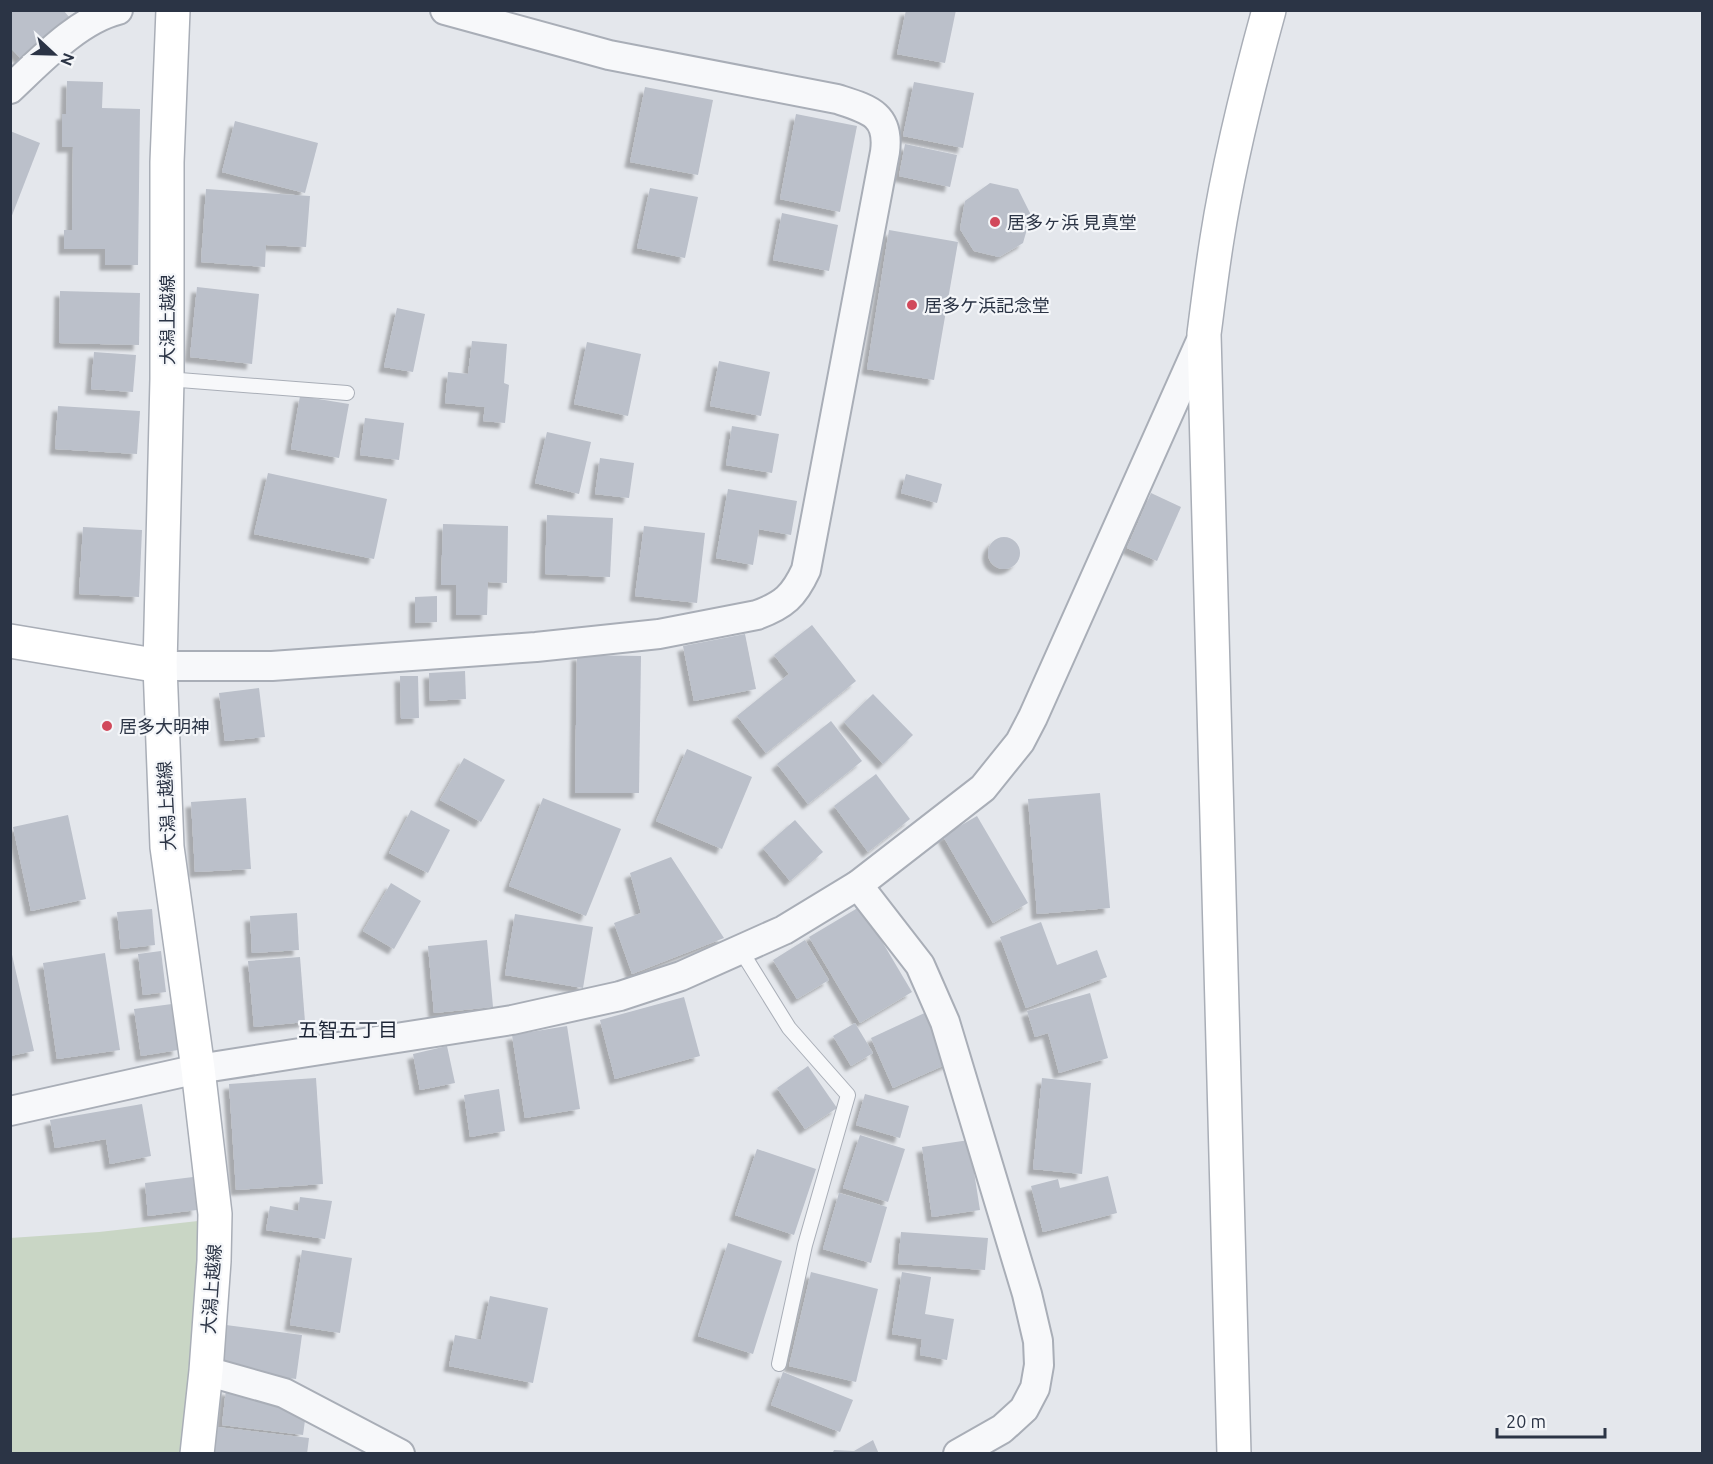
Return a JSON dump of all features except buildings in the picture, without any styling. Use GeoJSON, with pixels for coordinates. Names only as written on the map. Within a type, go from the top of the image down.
{"type":"FeatureCollection","features":[{"type":"Feature","properties":{"kind":"street"},"geometry":{"type":"LineString","coordinates":[[10,90],[43,58],[83,27],[103,14],[117,10]]}},
{"type":"Feature","properties":{"kind":"street","name":"大潟上越線"},"geometry":{"type":"LineString","coordinates":[[173,10],[167,162],[166,379],[160,666],[167,847],[198,1069],[215,1214],[206,1371],[197,1454]]}},
{"type":"Feature","properties":{"kind":"street"},"geometry":{"type":"LineString","coordinates":[[10,641],[160,666],[272,666],[536,647],[659,634],[757,615],[782,604],[791,596],[806,570],[885,152],[886,130],[879,118],[864,109],[837,99],[609,55],[445,10]]}},
{"type":"Feature","properties":{"kind":"street"},"geometry":{"type":"LineString","coordinates":[[1234,1454],[1204,334],[1225,192],[1251,76],[1269,10]]}},
{"type":"Feature","properties":{"kind":"street"},"geometry":{"type":"LineString","coordinates":[[10,1111],[198,1069],[512,1020],[620,996],[681,976],[784,930],[858,885],[983,788],[1020,742],[1204,334]]}},
{"type":"Feature","properties":{"kind":"street"},"geometry":{"type":"LineString","coordinates":[[858,885],[920,965],[945,1022],[1027,1294],[1038,1341],[1039,1365],[1035,1388],[1024,1409],[1002,1429],[958,1454]]}},
{"type":"Feature","properties":{"kind":"street"},"geometry":{"type":"LineString","coordinates":[[206,1371],[284,1393],[400,1454]]}},
{"type":"Feature","properties":{"kind":"lane"},"geometry":{"type":"LineString","coordinates":[[166,379],[347,393]]}},
{"type":"Feature","properties":{"kind":"lane"},"geometry":{"type":"LineString","coordinates":[[740,949],[789,1028],[848,1095],[805,1245],[779,1364]]}},
{"type":"Feature","properties":{"kind":"green space"},"geometry":{"type":"Polygon","coordinates":[[[198,1221],[198,1284],[183,1453],[11,1453],[10,1238],[99,1232],[198,1221]]]}},
{"type":"Feature","properties":{"kind":"place","name":"居多ヶ浜 見真堂"},"geometry":{"type":"Point","coordinates":[995,222]}},
{"type":"Feature","properties":{"kind":"place","name":"居多ケ浜記念堂"},"geometry":{"type":"Point","coordinates":[912,305]}},
{"type":"Feature","properties":{"kind":"place","name":"居多大明神"},"geometry":{"type":"Point","coordinates":[107,726]}},
{"type":"Feature","properties":{"kind":"district","name":"五智五丁目"},"geometry":{"type":"Point","coordinates":[348,1029]}}]}
